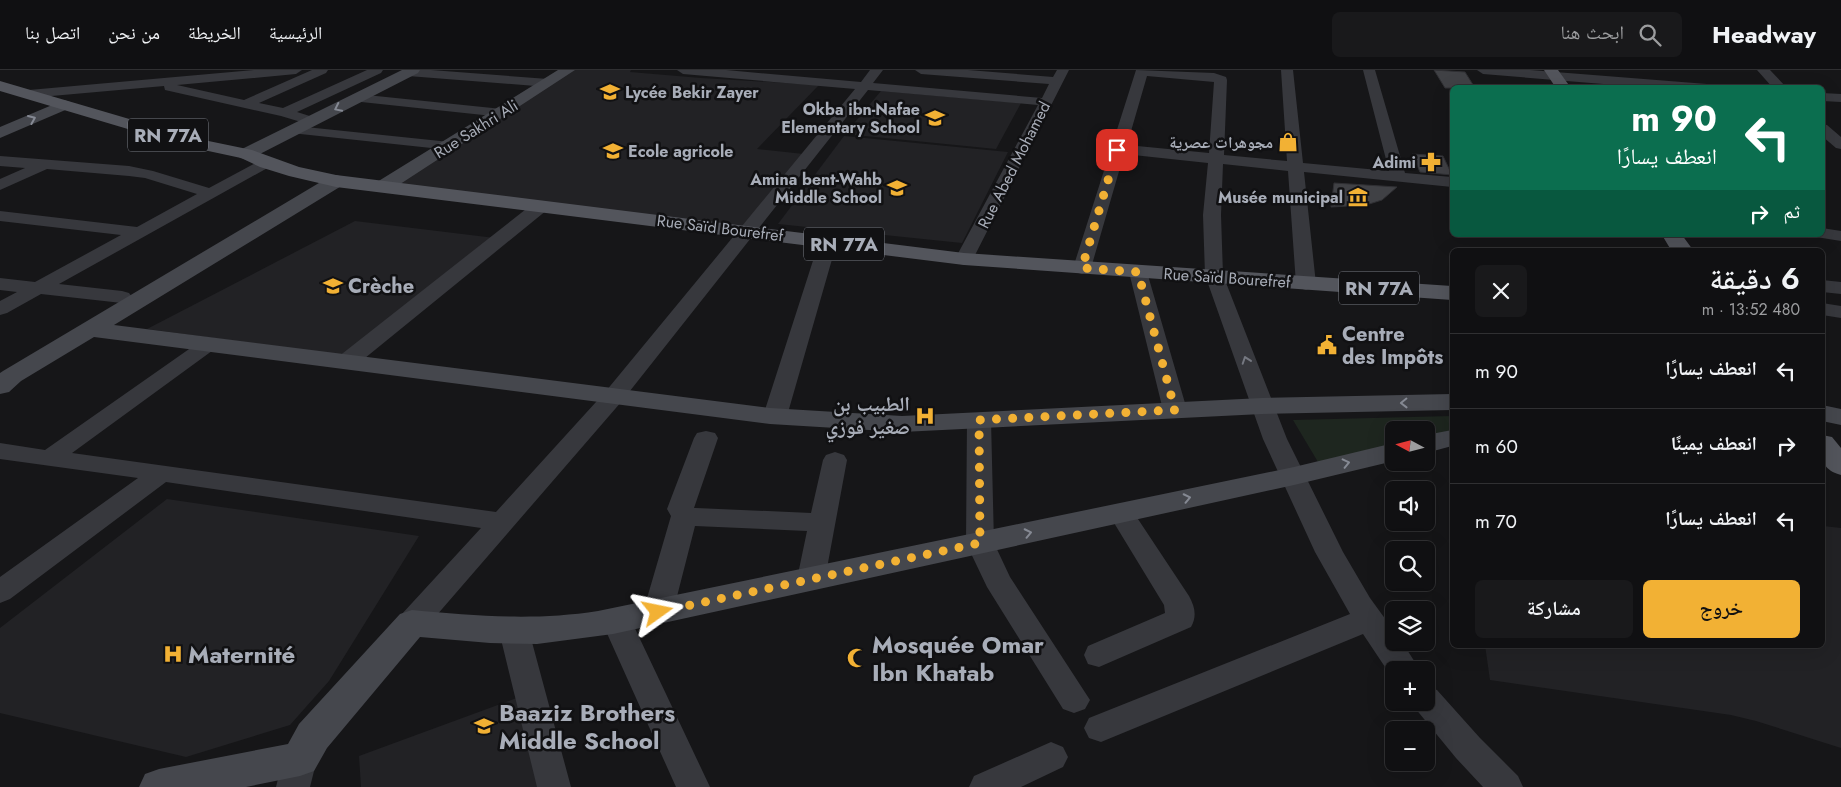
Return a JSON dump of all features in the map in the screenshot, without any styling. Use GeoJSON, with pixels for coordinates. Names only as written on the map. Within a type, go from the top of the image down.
{"type":"FeatureCollection","features":[{"type":"Feature","properties":{"kind":"main road","name":"Rue Sakhri Ali"},"geometry":{"type":"LineString","coordinates":[[384,186],[568,70]]}},
{"type":"Feature","properties":{"kind":"main road"},"geometry":{"type":"LineString","coordinates":[[246,154],[410,71]]}},
{"type":"Feature","properties":{"kind":"main road","name":"Rue Saïd Bourefref"},"geometry":{"type":"LineString","coordinates":[[0,86],[191,142],[246,154],[266,163],[329,180],[964,259],[1450,293]]}},
{"type":"Feature","properties":{"kind":"main road"},"geometry":{"type":"LineString","coordinates":[[16,108],[35,96]]}},
{"type":"Feature","properties":{"kind":"main road"},"geometry":{"type":"LineString","coordinates":[[0,133],[64,105]]}},
{"type":"Feature","properties":{"kind":"main road"},"geometry":{"type":"LineString","coordinates":[[3,376],[122,297],[329,180]]}},
{"type":"Feature","properties":{"kind":"main road"},"geometry":{"type":"LineString","coordinates":[[3,376],[90,329],[329,180]]}},
{"type":"Feature","properties":{"kind":"main road"},"geometry":{"type":"LineString","coordinates":[[1673,237],[1681,248]]}},
{"type":"Feature","properties":{"kind":"main road"},"geometry":{"type":"LineString","coordinates":[[90,329],[775,416],[834,421],[902,424],[1262,406],[1450,402]]}},
{"type":"Feature","properties":{"kind":"main road"},"geometry":{"type":"LineString","coordinates":[[1825,414],[1841,417]]}},
{"type":"Feature","properties":{"kind":"main road"},"geometry":{"type":"LineString","coordinates":[[1825,429],[1841,432]]}},
{"type":"Feature","properties":{"kind":"main road"},"geometry":{"type":"LineString","coordinates":[[1435,442],[1450,438]]}},
{"type":"Feature","properties":{"kind":"main road"},"geometry":{"type":"LineString","coordinates":[[1825,447],[1841,466]]}},
{"type":"Feature","properties":{"kind":"main road"},"geometry":{"type":"LineString","coordinates":[[159,787],[297,773],[312,736],[412,624],[514,631],[539,631],[583,626],[658,612],[1294,476],[1385,454]]}},
{"type":"Feature","properties":{"kind":"street"},"geometry":{"type":"LineString","coordinates":[[120,85],[137,70]]}},
{"type":"Feature","properties":{"kind":"street"},"geometry":{"type":"LineString","coordinates":[[35,96],[120,85],[296,70]]}},
{"type":"Feature","properties":{"kind":"street"},"geometry":{"type":"LineString","coordinates":[[246,104],[322,70]]}},
{"type":"Feature","properties":{"kind":"street"},"geometry":{"type":"LineString","coordinates":[[285,113],[377,70]]}},
{"type":"Feature","properties":{"kind":"street"},"geometry":{"type":"LineString","coordinates":[[683,70],[791,74],[866,85],[1046,102]]}},
{"type":"Feature","properties":{"kind":"street"},"geometry":{"type":"LineString","coordinates":[[412,624],[614,396],[877,70]]}},
{"type":"Feature","properties":{"kind":"street"},"geometry":{"type":"LineString","coordinates":[[921,70],[1060,76]]}},
{"type":"Feature","properties":{"kind":"street"},"geometry":{"type":"LineString","coordinates":[[1287,70],[1306,284]]}},
{"type":"Feature","properties":{"kind":"street"},"geometry":{"type":"LineString","coordinates":[[1369,70],[1398,177]]}},
{"type":"Feature","properties":{"kind":"street"},"geometry":{"type":"LineString","coordinates":[[1483,70],[1557,78],[1706,82]]}},
{"type":"Feature","properties":{"kind":"street"},"geometry":{"type":"LineString","coordinates":[[1763,70],[1778,85]]}},
{"type":"Feature","properties":{"kind":"street"},"geometry":{"type":"LineString","coordinates":[[410,71],[548,83]]}},
{"type":"Feature","properties":{"kind":"street"},"geometry":{"type":"LineString","coordinates":[[1082,268],[1142,71],[1219,78],[1221,80],[1212,215],[1214,276],[1275,439],[1329,552],[1369,620],[1398,661]]}},
{"type":"Feature","properties":{"kind":"street"},"geometry":{"type":"LineString","coordinates":[[211,97],[266,72]]}},
{"type":"Feature","properties":{"kind":"street","name":"Rue Abed Mohamed"},"geometry":{"type":"LineString","coordinates":[[964,259],[1060,76]]}},
{"type":"Feature","properties":{"kind":"street"},"geometry":{"type":"LineString","coordinates":[[149,83],[285,113],[311,121]]}},
{"type":"Feature","properties":{"kind":"street"},"geometry":{"type":"LineString","coordinates":[[1825,97],[1841,98]]}},
{"type":"Feature","properties":{"kind":"street"},"geometry":{"type":"LineString","coordinates":[[357,98],[502,112]]}},
{"type":"Feature","properties":{"kind":"street"},"geometry":{"type":"LineString","coordinates":[[296,130],[450,146]]}},
{"type":"Feature","properties":{"kind":"street"},"geometry":{"type":"LineString","coordinates":[[1825,131],[1841,145]]}},
{"type":"Feature","properties":{"kind":"street"},"geometry":{"type":"LineString","coordinates":[[1825,148],[1841,150]]}},
{"type":"Feature","properties":{"kind":"street"},"geometry":{"type":"LineString","coordinates":[[1117,150],[1450,182]]}},
{"type":"Feature","properties":{"kind":"street"},"geometry":{"type":"LineString","coordinates":[[0,161],[147,174],[210,193]]}},
{"type":"Feature","properties":{"kind":"street"},"geometry":{"type":"LineString","coordinates":[[0,309],[266,163]]}},
{"type":"Feature","properties":{"kind":"street"},"geometry":{"type":"LineString","coordinates":[[0,185],[43,165]]}},
{"type":"Feature","properties":{"kind":"street"},"geometry":{"type":"LineString","coordinates":[[346,362],[541,206]]}},
{"type":"Feature","properties":{"kind":"street"},"geometry":{"type":"LineString","coordinates":[[0,216],[139,232]]}},
{"type":"Feature","properties":{"kind":"street"},"geometry":{"type":"LineString","coordinates":[[1825,233],[1841,236]]}},
{"type":"Feature","properties":{"kind":"street"},"geometry":{"type":"LineString","coordinates":[[775,416],[828,242]]}},
{"type":"Feature","properties":{"kind":"street"},"geometry":{"type":"LineString","coordinates":[[1138,272],[1175,410]]}},
{"type":"Feature","properties":{"kind":"street"},"geometry":{"type":"LineString","coordinates":[[0,284],[122,297]]}},
{"type":"Feature","properties":{"kind":"street"},"geometry":{"type":"LineString","coordinates":[[1825,286],[1841,288]]}},
{"type":"Feature","properties":{"kind":"street"},"geometry":{"type":"LineString","coordinates":[[1825,309],[1841,312]]}},
{"type":"Feature","properties":{"kind":"street"},"geometry":{"type":"LineString","coordinates":[[50,458],[209,344]]}},
{"type":"Feature","properties":{"kind":"street"},"geometry":{"type":"LineString","coordinates":[[979,420],[980,543],[997,580],[1074,700]]}},
{"type":"Feature","properties":{"kind":"street"},"geometry":{"type":"LineString","coordinates":[[706,438],[680,509],[685,515],[822,523]]}},
{"type":"Feature","properties":{"kind":"street"},"geometry":{"type":"LineString","coordinates":[[0,451],[502,522]]}},
{"type":"Feature","properties":{"kind":"street"},"geometry":{"type":"LineString","coordinates":[[811,579],[835,460]]}},
{"type":"Feature","properties":{"kind":"street"},"geometry":{"type":"LineString","coordinates":[[0,592],[162,473]]}},
{"type":"Feature","properties":{"kind":"street"},"geometry":{"type":"LineString","coordinates":[[1099,655],[1181,619],[1179,604],[1121,513]]}},
{"type":"Feature","properties":{"kind":"street"},"geometry":{"type":"LineString","coordinates":[[658,612],[685,515]]}},
{"type":"Feature","properties":{"kind":"street"},"geometry":{"type":"LineString","coordinates":[[616,620],[693,787]]}},
{"type":"Feature","properties":{"kind":"street"},"geometry":{"type":"LineString","coordinates":[[1101,728],[1369,620]]}},
{"type":"Feature","properties":{"kind":"street"},"geometry":{"type":"LineString","coordinates":[[514,631],[554,787]]}},
{"type":"Feature","properties":{"kind":"street"},"geometry":{"type":"LineString","coordinates":[[1435,710],[1468,748],[1506,787]]}},
{"type":"Feature","properties":{"kind":"street"},"geometry":{"type":"LineString","coordinates":[[986,787],[1051,757]]}},
{"type":"Feature","properties":{"kind":"shaded area","name":"Ecole agricole"},"geometry":{"type":"Polygon","coordinates":[[[573,70],[631,70],[630,72],[701,78],[819,85],[757,149],[804,154],[740,229],[395,185],[573,70]]]}},
{"type":"Feature","properties":{"kind":"shaded area","name":"Okba ibn-Nafae Elementary School"},"geometry":{"type":"Polygon","coordinates":[[[881,91],[1021,103],[996,149],[845,134],[881,91]]]}},
{"type":"Feature","properties":{"kind":"shaded area","name":"Amina bent-Wahb Middle School"},"geometry":{"type":"Polygon","coordinates":[[[844,136],[1008,152],[962,243],[778,224],[844,136]]]}},
{"type":"Feature","properties":{"kind":"shaded area","name":"Crèche"},"geometry":{"type":"Polygon","coordinates":[[[355,221],[495,238],[348,356],[147,329],[355,221]]]}},
{"type":"Feature","properties":{"kind":"shaded area"},"geometry":{"type":"Polygon","coordinates":[[[1450,416],[1450,431],[1435,435],[1435,421],[1385,421],[1385,446],[1318,462],[1293,420],[1450,416]]]}},
{"type":"Feature","properties":{"kind":"shaded area","name":"Maternité"},"geometry":{"type":"Polygon","coordinates":[[[167,499],[419,536],[329,681],[290,725],[186,757],[0,713],[0,628],[167,499]]]}},
{"type":"Feature","properties":{"kind":"shaded area"},"geometry":{"type":"Polygon","coordinates":[[[1825,526],[1841,528],[1841,748],[1731,715],[1490,680],[1485,648],[1825,648],[1825,526]]]}},
{"type":"Feature","properties":{"kind":"shaded area","name":"Baaziz Brothers Middle School"},"geometry":{"type":"Polygon","coordinates":[[[522,696],[543,787],[361,787],[359,756],[522,696]]]}},
{"type":"Feature","properties":{"kind":"building"},"geometry":{"type":"Polygon","coordinates":[[[1434,70],[1465,72],[1473,85],[1450,85],[1450,88],[1445,88],[1434,70]]]}},
{"type":"Feature","properties":{"kind":"building","name":"Adimi"},"geometry":{"type":"Polygon","coordinates":[[[1412,154],[1443,156],[1450,175],[1420,172],[1412,154]]]}},
{"type":"Feature","properties":{"kind":"building","name":"Musée municipal"},"geometry":{"type":"Polygon","coordinates":[[[1334,183],[1397,187],[1382,200],[1366,205],[1331,207],[1334,183]]]}},
{"type":"Feature","properties":{"kind":"place","name":"Lycée Bekir Zayer"},"geometry":{"type":"Point","coordinates":[610,92]}},
{"type":"Feature","properties":{"kind":"place","name":"Okba ibn-Nafae Elementary School"},"geometry":{"type":"Point","coordinates":[935,118]}},
{"type":"Feature","properties":{"kind":"place","name":"مجوهرات عصرية"},"geometry":{"type":"Point","coordinates":[1288,142]}},
{"type":"Feature","properties":{"kind":"place","name":"Ecole agricole"},"geometry":{"type":"Point","coordinates":[613,151]}},
{"type":"Feature","properties":{"kind":"place","name":"Adimi"},"geometry":{"type":"Point","coordinates":[1431,162]}},
{"type":"Feature","properties":{"kind":"place","name":"Amina bent-Wahb Middle School"},"geometry":{"type":"Point","coordinates":[897,188]}},
{"type":"Feature","properties":{"kind":"place","name":"Musée municipal"},"geometry":{"type":"Point","coordinates":[1358,197]}},
{"type":"Feature","properties":{"kind":"place","name":"Crèche"},"geometry":{"type":"Point","coordinates":[333,286]}},
{"type":"Feature","properties":{"kind":"place","name":"Centre des Impôts"},"geometry":{"type":"Point","coordinates":[1327,345]}},
{"type":"Feature","properties":{"kind":"place","name":"الطبيب بن صغير فوزي"},"geometry":{"type":"Point","coordinates":[925,416]}},
{"type":"Feature","properties":{"kind":"place","name":"Maternité"},"geometry":{"type":"Point","coordinates":[173,654]}},
{"type":"Feature","properties":{"kind":"place","name":"Mosquée Omar Ibn Khatab"},"geometry":{"type":"Point","coordinates":[857,658]}},
{"type":"Feature","properties":{"kind":"place","name":"Baaziz Brothers Middle School"},"geometry":{"type":"Point","coordinates":[484,726]}},
{"type":"Feature","properties":{"kind":"route"},"geometry":{"type":"LineString","coordinates":[[658,612],[980,543],[981,453],[979,420],[1175,410],[1138,272],[1082,268],[1117,150]]}}]}
